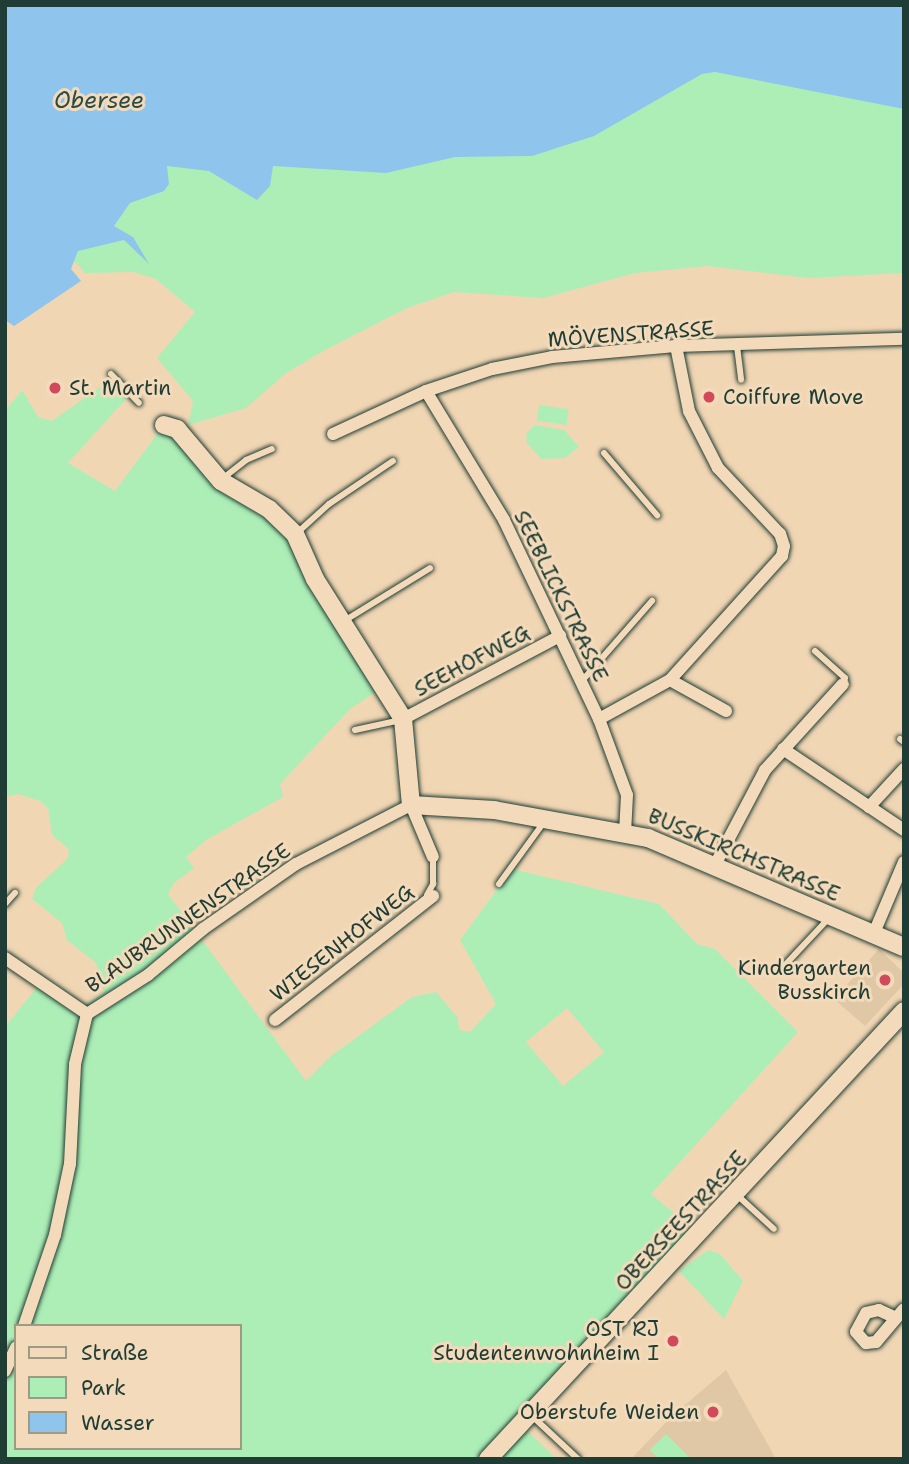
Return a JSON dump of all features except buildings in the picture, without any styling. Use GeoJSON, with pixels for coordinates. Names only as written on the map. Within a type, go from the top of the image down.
{"type":"FeatureCollection","features":[{"type":"Feature","properties":{"kind":"street","name":"MÖVENSTRASSE"},"geometry":{"type":"LineString","coordinates":[[333,434],[426,391],[492,369],[552,357],[676,346],[904,339]]}},
{"type":"Feature","properties":{"kind":"street"},"geometry":{"type":"LineString","coordinates":[[599,719],[670,680],[782,556],[784,546],[780,534],[718,468],[688,411],[676,346]]}},
{"type":"Feature","properties":{"kind":"street","name":"SEEBLICKSTRASSE"},"geometry":{"type":"LineString","coordinates":[[426,391],[503,520],[599,719],[626,795],[625,831]]}},
{"type":"Feature","properties":{"kind":"street"},"geometry":{"type":"LineString","coordinates":[[164,425],[177,429],[221,481],[269,509],[295,534],[315,579],[344,621],[402,719],[411,805],[433,857]]}},
{"type":"Feature","properties":{"kind":"street","name":"SEEHOFWEG"},"geometry":{"type":"LineString","coordinates":[[402,719],[560,636]]}},
{"type":"Feature","properties":{"kind":"street"},"geometry":{"type":"LineString","coordinates":[[670,680],[726,711]]}},
{"type":"Feature","properties":{"kind":"street"},"geometry":{"type":"LineString","coordinates":[[715,865],[748,795],[783,749],[843,684]]}},
{"type":"Feature","properties":{"kind":"street"},"geometry":{"type":"LineString","coordinates":[[783,749],[904,830]]}},
{"type":"Feature","properties":{"kind":"street"},"geometry":{"type":"LineString","coordinates":[[869,807],[904,769]]}},
{"type":"Feature","properties":{"kind":"street","name":"BUSSKIRCHSTRASSE"},"geometry":{"type":"LineString","coordinates":[[411,805],[547,817],[625,831],[715,865],[904,947]]}},
{"type":"Feature","properties":{"kind":"street","name":"BLAUBRUNNENSTRASSE"},"geometry":{"type":"LineString","coordinates":[[25,1324],[55,1235],[70,1164],[78,1045],[87,1014],[148,975],[203,929],[296,864],[411,805]]}},
{"type":"Feature","properties":{"kind":"street"},"geometry":{"type":"LineString","coordinates":[[874,933],[904,862]]}},
{"type":"Feature","properties":{"kind":"street","name":"WIESENHOFWEG"},"geometry":{"type":"LineString","coordinates":[[275,1020],[428,898]]}},
{"type":"Feature","properties":{"kind":"street"},"geometry":{"type":"LineString","coordinates":[[5,958],[87,1014]]}},
{"type":"Feature","properties":{"kind":"street","name":"OBERSEESTRASSE"},"geometry":{"type":"LineString","coordinates":[[488,1459],[737,1194],[904,1011]]}},
{"type":"Feature","properties":{"kind":"street"},"geometry":{"type":"LineString","coordinates":[[5,1371],[14,1351]]}},
{"type":"Feature","properties":{"kind":"lane"},"geometry":{"type":"LineString","coordinates":[[737,346],[741,380]]}},
{"type":"Feature","properties":{"kind":"lane"},"geometry":{"type":"LineString","coordinates":[[111,374],[139,403]]}},
{"type":"Feature","properties":{"kind":"lane"},"geometry":{"type":"LineString","coordinates":[[221,481],[246,460],[272,449]]}},
{"type":"Feature","properties":{"kind":"lane"},"geometry":{"type":"LineString","coordinates":[[604,453],[657,514]]}},
{"type":"Feature","properties":{"kind":"lane"},"geometry":{"type":"LineString","coordinates":[[295,534],[329,504],[393,461]]}},
{"type":"Feature","properties":{"kind":"lane"},"geometry":{"type":"LineString","coordinates":[[344,621],[430,568]]}},
{"type":"Feature","properties":{"kind":"lane"},"geometry":{"type":"LineString","coordinates":[[581,682],[652,601]]}},
{"type":"Feature","properties":{"kind":"lane"},"geometry":{"type":"LineString","coordinates":[[815,651],[845,678],[843,684]]}},
{"type":"Feature","properties":{"kind":"lane"},"geometry":{"type":"LineString","coordinates":[[355,730],[402,719]]}},
{"type":"Feature","properties":{"kind":"lane"},"geometry":{"type":"LineString","coordinates":[[499,884],[547,817]]}},
{"type":"Feature","properties":{"kind":"lane"},"geometry":{"type":"LineString","coordinates":[[428,898],[433,884],[433,857]]}},
{"type":"Feature","properties":{"kind":"lane"},"geometry":{"type":"LineString","coordinates":[[5,904],[15,893]]}},
{"type":"Feature","properties":{"kind":"lane"},"geometry":{"type":"LineString","coordinates":[[785,965],[831,916]]}},
{"type":"Feature","properties":{"kind":"lane"},"geometry":{"type":"LineString","coordinates":[[737,1194],[774,1229]]}},
{"type":"Feature","properties":{"kind":"lane"},"geometry":{"type":"LineString","coordinates":[[531,1415],[579,1459]]}},
{"type":"Feature","properties":{"kind":"shaded area"},"geometry":{"type":"Polygon","coordinates":[[[879,949],[904,973],[904,984],[865,1026],[834,999],[879,949]]]}},
{"type":"Feature","properties":{"kind":"shaded area","name":"Oberstufe Weiden"},"geometry":{"type":"Polygon","coordinates":[[[726,1370],[776,1459],[631,1459],[671,1417],[726,1370]]]}},
{"type":"Feature","properties":{"kind":"green space"},"geometry":{"type":"Polygon","coordinates":[[[904,5],[904,273],[808,278],[707,266],[635,273],[543,298],[454,292],[407,308],[325,350],[286,373],[246,408],[188,425],[193,401],[157,358],[195,312],[156,279],[133,272],[85,273],[74,261],[100,106],[904,5]]]}},
{"type":"Feature","properties":{"kind":"green space"},"geometry":{"type":"Polygon","coordinates":[[[110,380],[127,398],[68,463],[115,491],[164,425],[269,509],[384,686],[350,709],[280,784],[283,797],[206,840],[186,857],[194,868],[174,883],[168,894],[306,1081],[331,1056],[412,997],[436,992],[458,1018],[459,1030],[470,1032],[496,1004],[460,940],[512,869],[659,904],[697,944],[715,949],[798,1032],[651,1194],[686,1226],[686,1233],[522,1426],[557,1459],[5,1459],[5,1027],[37,987],[84,1006],[104,992],[96,963],[67,940],[62,923],[32,899],[36,888],[68,858],[69,849],[52,835],[48,808],[40,801],[18,794],[5,797],[5,411],[22,390],[38,417],[52,421],[110,380]],[[567,1008],[526,1042],[563,1086],[604,1052],[567,1008]]]}},
{"type":"Feature","properties":{"kind":"green space"},"geometry":{"type":"Polygon","coordinates":[[[539,405],[569,409],[566,425],[537,421],[539,405]]]}},
{"type":"Feature","properties":{"kind":"green space"},"geometry":{"type":"Polygon","coordinates":[[[534,425],[564,430],[579,447],[565,458],[541,459],[527,443],[526,434],[534,425]]]}},
{"type":"Feature","properties":{"kind":"green space"},"geometry":{"type":"Polygon","coordinates":[[[708,1250],[720,1254],[743,1281],[724,1319],[679,1271],[708,1250]]]}},
{"type":"Feature","properties":{"kind":"green space"},"geometry":{"type":"Polygon","coordinates":[[[666,1434],[691,1459],[659,1459],[650,1450],[666,1434]]]}},
{"type":"Feature","properties":{"kind":"water","name":"Obersee"},"geometry":{"type":"Polygon","coordinates":[[[5,5],[904,5],[904,109],[715,72],[702,74],[594,136],[532,156],[455,157],[386,173],[273,166],[270,186],[257,200],[209,171],[167,166],[169,184],[164,191],[130,203],[114,226],[133,237],[149,264],[124,240],[78,251],[71,269],[81,281],[14,326],[5,320],[5,5]]]}},
{"type":"Feature","properties":{"kind":"place","name":"St. Martin"},"geometry":{"type":"Point","coordinates":[55,388]}},
{"type":"Feature","properties":{"kind":"place","name":"Coiffure Move"},"geometry":{"type":"Point","coordinates":[709,397]}},
{"type":"Feature","properties":{"kind":"place","name":"Kindergarten Busskirch"},"geometry":{"type":"Point","coordinates":[885,980]}},
{"type":"Feature","properties":{"kind":"place","name":"OST RJ Studentenwohnheim I"},"geometry":{"type":"Point","coordinates":[673,1341]}},
{"type":"Feature","properties":{"kind":"place","name":"Oberstufe Weiden"},"geometry":{"type":"Point","coordinates":[713,1412]}}]}
